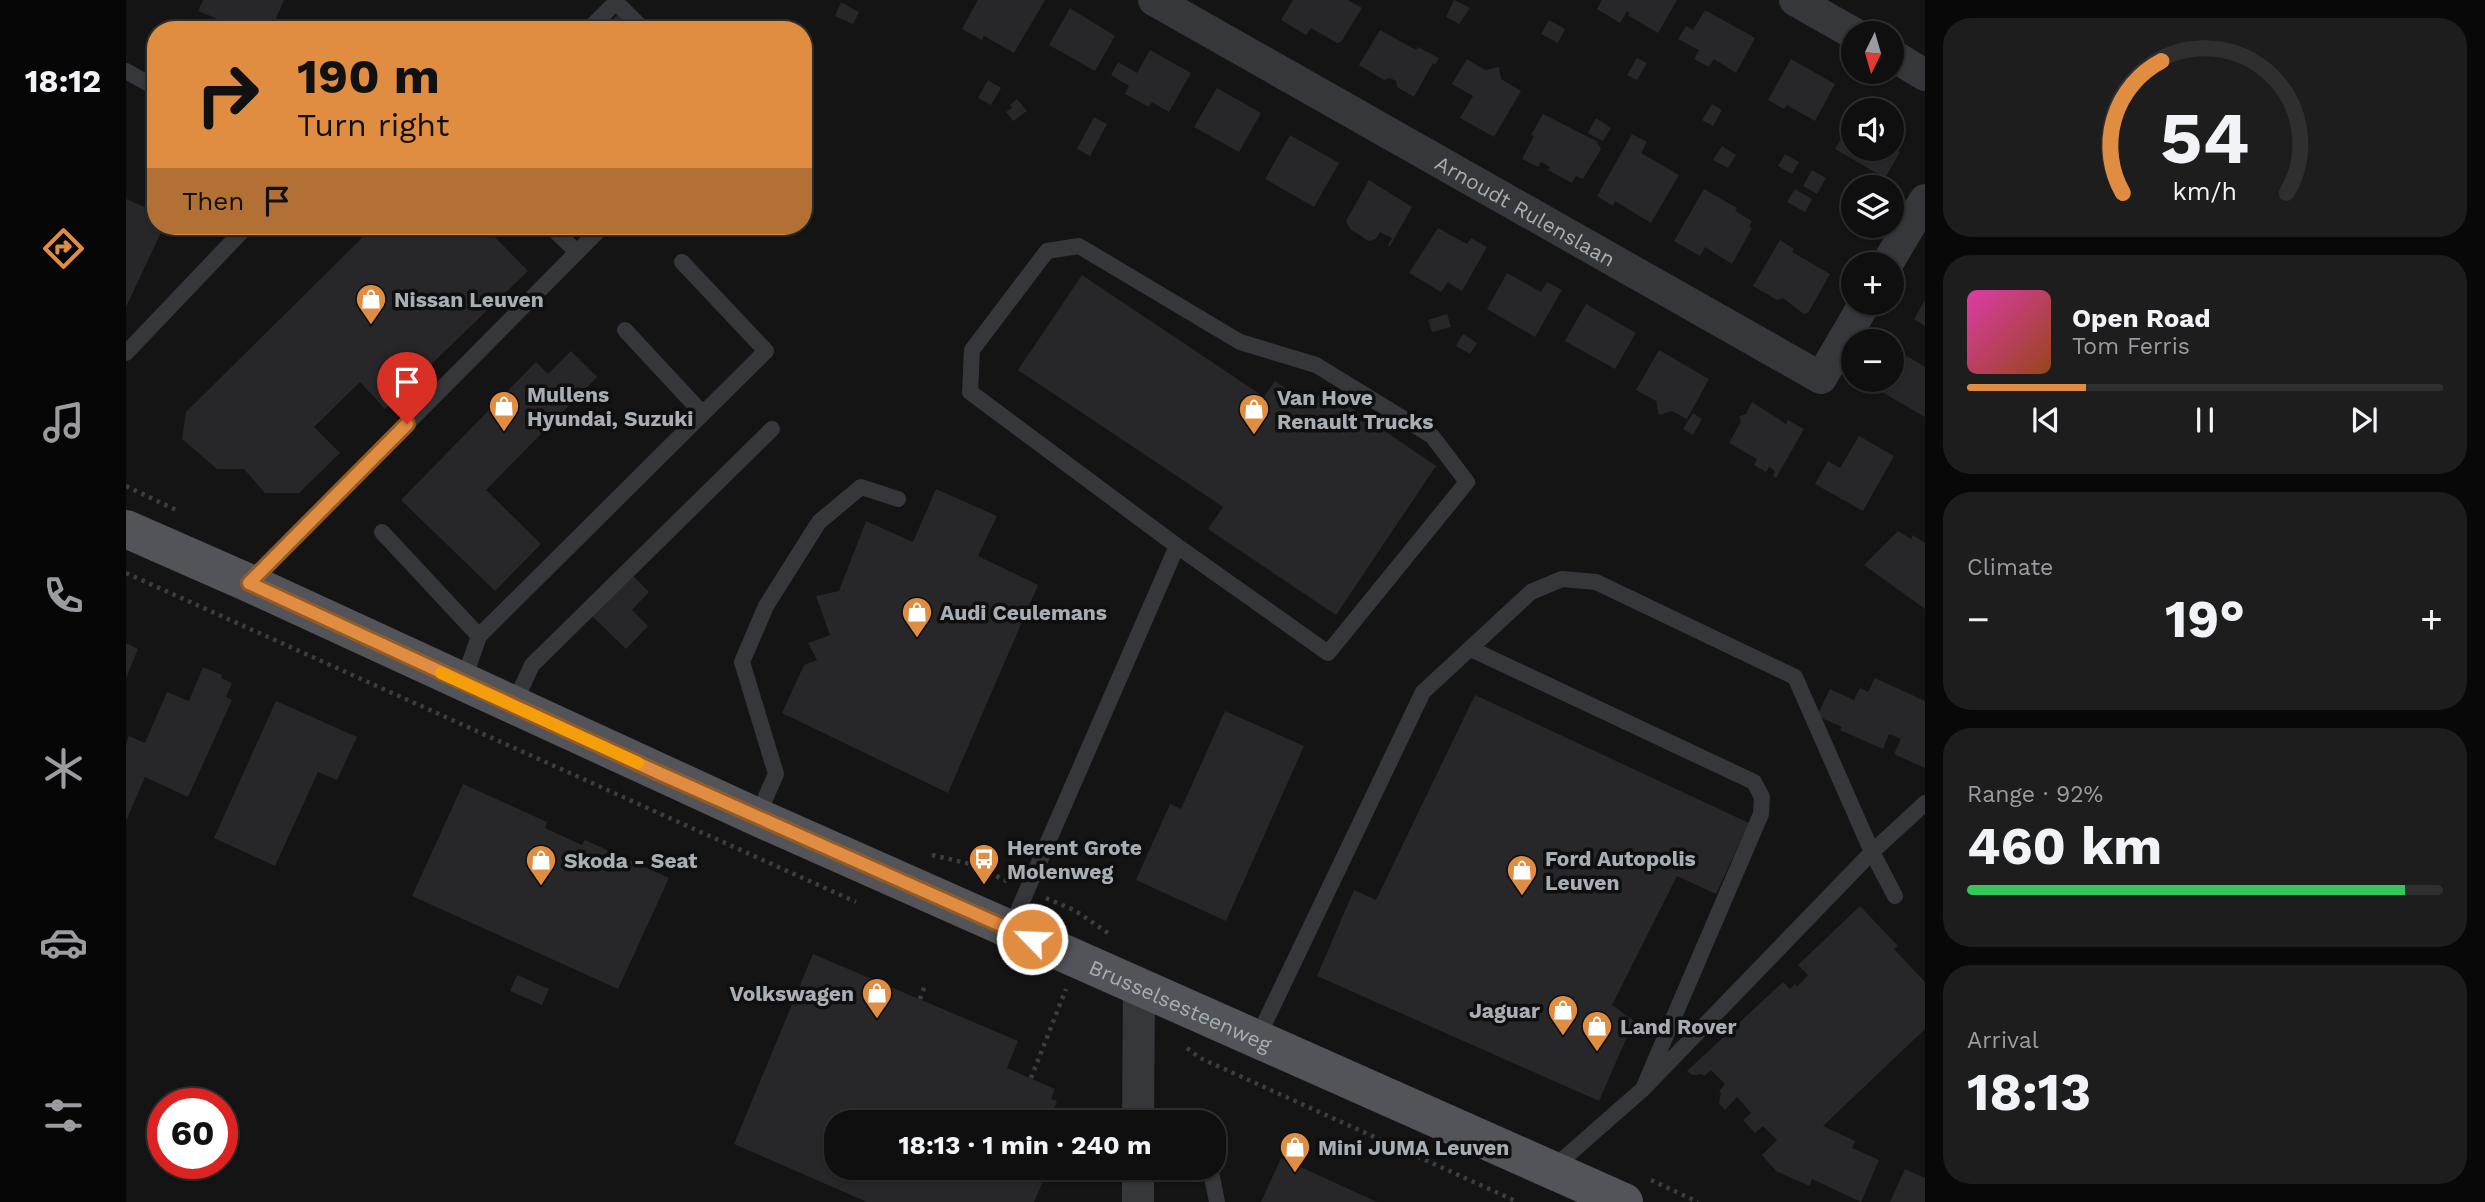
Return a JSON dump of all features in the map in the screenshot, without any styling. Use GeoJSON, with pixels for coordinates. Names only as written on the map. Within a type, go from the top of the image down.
{"type":"FeatureCollection","features":[{"type":"Feature","properties":{"kind":"main road","name":"Brusselsesteenweg"},"geometry":{"type":"LineString","coordinates":[[126,529],[757,817],[1624,1202]]}},
{"type":"Feature","properties":{"kind":"street","name":"Arnoudt Rulenslaan"},"geometry":{"type":"LineString","coordinates":[[1154,0],[1821,378],[1858,315]]}},
{"type":"Feature","properties":{"kind":"street"},"geometry":{"type":"LineString","coordinates":[[1795,0],[1841,26]]}},
{"type":"Feature","properties":{"kind":"street"},"geometry":{"type":"LineString","coordinates":[[1904,62],[1925,75]]}},
{"type":"Feature","properties":{"kind":"street"},"geometry":{"type":"LineString","coordinates":[[1894,252],[1925,200]]}},
{"type":"Feature","properties":{"kind":"street"},"geometry":{"type":"LineString","coordinates":[[1138,1110],[1139,986]]}},
{"type":"Feature","properties":{"kind":"street"},"geometry":{"type":"LineString","coordinates":[[1138,1180],[1138,1202]]}},
{"type":"Feature","properties":{"kind":"lane"},"geometry":{"type":"LineString","coordinates":[[597,21],[616,2],[635,21]]}},
{"type":"Feature","properties":{"kind":"lane"},"geometry":{"type":"LineString","coordinates":[[126,71],[147,83]]}},
{"type":"Feature","properties":{"kind":"lane"},"geometry":{"type":"LineString","coordinates":[[126,353],[238,235]]}},
{"type":"Feature","properties":{"kind":"lane"},"geometry":{"type":"LineString","coordinates":[[559,235],[577,252]]}},
{"type":"Feature","properties":{"kind":"lane"},"geometry":{"type":"LineString","coordinates":[[249,583],[594,235]]}},
{"type":"Feature","properties":{"kind":"lane"},"geometry":{"type":"LineString","coordinates":[[1079,246],[1240,342],[1316,365],[1432,436],[1467,482],[1328,653],[1177,546],[970,392],[972,350],[1047,251],[1079,246]]}},
{"type":"Feature","properties":{"kind":"lane"},"geometry":{"type":"LineString","coordinates":[[462,683],[479,636],[766,351],[682,262]]}},
{"type":"Feature","properties":{"kind":"lane"},"geometry":{"type":"LineString","coordinates":[[625,330],[703,414]]}},
{"type":"Feature","properties":{"kind":"lane"},"geometry":{"type":"LineString","coordinates":[[513,706],[532,665],[772,429]]}},
{"type":"Feature","properties":{"kind":"lane"},"geometry":{"type":"LineString","coordinates":[[757,817],[775,774],[742,662],[766,606],[820,522],[861,487],[898,499]]}},
{"type":"Feature","properties":{"kind":"lane"},"geometry":{"type":"LineString","coordinates":[[382,532],[479,636]]}},
{"type":"Feature","properties":{"kind":"lane"},"geometry":{"type":"LineString","coordinates":[[1010,929],[1177,546]]}},
{"type":"Feature","properties":{"kind":"lane"},"geometry":{"type":"LineString","coordinates":[[1257,1039],[1423,692],[1531,592],[1562,579],[1595,582],[1795,677],[1872,852],[1895,896]]}},
{"type":"Feature","properties":{"kind":"lane"},"geometry":{"type":"LineString","coordinates":[[1471,649],[1754,782],[1762,797],[1762,814],[1643,1089]]}},
{"type":"Feature","properties":{"kind":"lane"},"geometry":{"type":"LineString","coordinates":[[1551,1170],[1643,1089],[1872,852],[1925,803]]}},
{"type":"Feature","properties":{"kind":"lane"},"geometry":{"type":"LineString","coordinates":[[1213,1180],[1217,1202]]}},
{"type":"Feature","properties":{"kind":"path"},"geometry":{"type":"LineString","coordinates":[[919,999],[926,983]]}},
{"type":"Feature","properties":{"kind":"path"},"geometry":{"type":"LineString","coordinates":[[1031,1078],[1067,988]]}},
{"type":"Feature","properties":{"kind":"building"},"geometry":{"type":"Polygon","coordinates":[[[203,0],[284,0],[275,21],[223,21],[198,11],[203,0]]]}},
{"type":"Feature","properties":{"kind":"building"},"geometry":{"type":"Polygon","coordinates":[[[978,0],[1045,0],[1014,53],[984,36],[982,40],[962,29],[978,0]]]}},
{"type":"Feature","properties":{"kind":"building"},"geometry":{"type":"Polygon","coordinates":[[[1293,0],[1348,0],[1362,8],[1341,42],[1337,43],[1311,28],[1306,35],[1281,20],[1293,0]]]}},
{"type":"Feature","properties":{"kind":"building"},"geometry":{"type":"Polygon","coordinates":[[[1454,0],[1470,8],[1459,24],[1446,17],[1454,0]]]}},
{"type":"Feature","properties":{"kind":"building"},"geometry":{"type":"Polygon","coordinates":[[[1602,0],[1677,0],[1658,33],[1628,15],[1630,13],[1627,11],[1620,23],[1597,9],[1602,0]]]}},
{"type":"Feature","properties":{"kind":"building"},"geometry":{"type":"Polygon","coordinates":[[[841,2],[859,12],[853,24],[835,16],[841,2]]]}},
{"type":"Feature","properties":{"kind":"building"},"geometry":{"type":"Polygon","coordinates":[[[1070,8],[1115,36],[1095,71],[1049,45],[1070,8]]]}},
{"type":"Feature","properties":{"kind":"building"},"geometry":{"type":"Polygon","coordinates":[[[1705,10],[1755,38],[1736,73],[1714,59],[1709,67],[1694,59],[1699,50],[1678,39],[1686,26],[1693,30],[1705,10]]]}},
{"type":"Feature","properties":{"kind":"building"},"geometry":{"type":"Polygon","coordinates":[[[618,14],[625,21],[611,21],[618,14]]]}},
{"type":"Feature","properties":{"kind":"building"},"geometry":{"type":"Polygon","coordinates":[[[1549,20],[1565,29],[1558,43],[1541,34],[1549,20]]]}},
{"type":"Feature","properties":{"kind":"building"},"geometry":{"type":"Polygon","coordinates":[[[1380,30],[1416,50],[1418,47],[1439,58],[1435,65],[1433,63],[1414,97],[1397,87],[1396,81],[1390,78],[1384,80],[1359,65],[1380,30]]]}},
{"type":"Feature","properties":{"kind":"building"},"geometry":{"type":"Polygon","coordinates":[[[1150,50],[1191,73],[1169,112],[1152,102],[1149,107],[1125,94],[1129,86],[1111,75],[1118,62],[1137,73],[1150,50]]]}},
{"type":"Feature","properties":{"kind":"building"},"geometry":{"type":"Polygon","coordinates":[[[1637,58],[1647,63],[1637,80],[1627,75],[1637,58]]]}},
{"type":"Feature","properties":{"kind":"building"},"geometry":{"type":"Polygon","coordinates":[[[1467,59],[1485,70],[1499,67],[1501,79],[1521,91],[1494,137],[1460,118],[1473,96],[1452,84],[1467,59]]]}},
{"type":"Feature","properties":{"kind":"building"},"geometry":{"type":"Polygon","coordinates":[[[1791,59],[1835,84],[1815,121],[1787,105],[1784,109],[1768,100],[1791,59]]]}},
{"type":"Feature","properties":{"kind":"building"},"geometry":{"type":"Polygon","coordinates":[[[988,80],[1001,88],[991,105],[978,98],[988,80]]]}},
{"type":"Feature","properties":{"kind":"building"},"geometry":{"type":"Polygon","coordinates":[[[1217,88],[1261,113],[1239,152],[1194,127],[1217,88]]]}},
{"type":"Feature","properties":{"kind":"building"},"geometry":{"type":"Polygon","coordinates":[[[1017,99],[1027,111],[1013,121],[1006,112],[1017,99]]]}},
{"type":"Feature","properties":{"kind":"building"},"geometry":{"type":"Polygon","coordinates":[[[1712,104],[1722,110],[1713,126],[1702,120],[1712,104]]]}},
{"type":"Feature","properties":{"kind":"building"},"geometry":{"type":"Polygon","coordinates":[[[1543,114],[1596,141],[1601,149],[1583,179],[1576,176],[1572,183],[1548,170],[1550,167],[1541,162],[1538,167],[1522,159],[1543,114]]]}},
{"type":"Feature","properties":{"kind":"building"},"geometry":{"type":"Polygon","coordinates":[[[1094,117],[1107,124],[1090,156],[1077,149],[1094,117]]]}},
{"type":"Feature","properties":{"kind":"building"},"geometry":{"type":"Polygon","coordinates":[[[1596,118],[1611,128],[1603,141],[1588,133],[1596,118]]]}},
{"type":"Feature","properties":{"kind":"building"},"geometry":{"type":"Polygon","coordinates":[[[1632,134],[1647,142],[1641,153],[1679,175],[1651,223],[1615,201],[1613,206],[1597,196],[1632,134]]]}},
{"type":"Feature","properties":{"kind":"building"},"geometry":{"type":"Polygon","coordinates":[[[1290,135],[1339,163],[1314,207],[1265,179],[1290,135]]]}},
{"type":"Feature","properties":{"kind":"building"},"geometry":{"type":"Polygon","coordinates":[[[1841,138],[1841,152],[1835,149],[1841,138]]]}},
{"type":"Feature","properties":{"kind":"building"},"geometry":{"type":"Polygon","coordinates":[[[1722,146],[1736,155],[1728,168],[1713,160],[1722,146]]]}},
{"type":"Feature","properties":{"kind":"building"},"geometry":{"type":"Polygon","coordinates":[[[1785,154],[1799,162],[1792,174],[1778,166],[1785,154]]]}},
{"type":"Feature","properties":{"kind":"building"},"geometry":{"type":"Polygon","coordinates":[[[1856,161],[1895,161],[1887,175],[1880,175],[1856,161]]]}},
{"type":"Feature","properties":{"kind":"building"},"geometry":{"type":"Polygon","coordinates":[[[1812,170],[1826,178],[1817,194],[1803,186],[1812,170]]]}},
{"type":"Feature","properties":{"kind":"building"},"geometry":{"type":"Polygon","coordinates":[[[1369,180],[1412,207],[1390,246],[1388,245],[1392,238],[1380,232],[1376,239],[1369,241],[1350,229],[1346,221],[1369,180]]]}},
{"type":"Feature","properties":{"kind":"building"},"geometry":{"type":"Polygon","coordinates":[[[1704,189],[1737,208],[1735,211],[1752,221],[1749,227],[1752,228],[1732,264],[1705,247],[1700,256],[1674,241],[1704,189]]]}},
{"type":"Feature","properties":{"kind":"building"},"geometry":{"type":"Polygon","coordinates":[[[1795,189],[1812,199],[1805,212],[1787,202],[1795,189]]]}},
{"type":"Feature","properties":{"kind":"building"},"geometry":{"type":"Polygon","coordinates":[[[126,199],[147,208],[147,235],[160,235],[126,307],[126,199]]]}},
{"type":"Feature","properties":{"kind":"building"},"geometry":{"type":"Polygon","coordinates":[[[1438,228],[1467,244],[1471,238],[1487,247],[1462,291],[1448,282],[1441,292],[1409,273],[1438,228]]]}},
{"type":"Feature","properties":{"kind":"building","name":"Nissan Leuven"},"geometry":{"type":"Polygon","coordinates":[[[365,235],[493,235],[528,271],[385,409],[360,382],[314,427],[340,453],[299,493],[265,493],[244,469],[217,469],[182,439],[186,412],[365,235]]]}},
{"type":"Feature","properties":{"kind":"building"},"geometry":{"type":"Polygon","coordinates":[[[1780,240],[1794,249],[1792,252],[1830,274],[1808,313],[1804,314],[1783,298],[1777,300],[1753,286],[1780,240]]]}},
{"type":"Feature","properties":{"kind":"building"},"geometry":{"type":"Polygon","coordinates":[[[1507,273],[1541,292],[1547,282],[1562,290],[1535,337],[1487,309],[1507,273]]]}},
{"type":"Feature","properties":{"kind":"building","name":"Van Hove Renault Trucks"},"geometry":{"type":"Polygon","coordinates":[[[1082,275],[1264,397],[1275,381],[1312,406],[1323,389],[1436,466],[1336,615],[1208,529],[1223,507],[1018,370],[1082,275]]]}},
{"type":"Feature","properties":{"kind":"building"},"geometry":{"type":"Polygon","coordinates":[[[1925,300],[1925,326],[1914,319],[1925,300]]]}},
{"type":"Feature","properties":{"kind":"building"},"geometry":{"type":"Polygon","coordinates":[[[1586,304],[1636,333],[1615,369],[1565,341],[1586,304]]]}},
{"type":"Feature","properties":{"kind":"building"},"geometry":{"type":"Polygon","coordinates":[[[1447,314],[1451,327],[1432,332],[1428,320],[1447,314]]]}},
{"type":"Feature","properties":{"kind":"building"},"geometry":{"type":"Polygon","coordinates":[[[1463,334],[1477,343],[1470,354],[1456,346],[1463,334]]]}},
{"type":"Feature","properties":{"kind":"building"},"geometry":{"type":"Polygon","coordinates":[[[1659,350],[1709,379],[1687,419],[1672,411],[1659,415],[1656,401],[1636,390],[1659,350]]]}},
{"type":"Feature","properties":{"kind":"building","name":"Mullens Hyundai, Suzuki"},"geometry":{"type":"Polygon","coordinates":[[[571,351],[597,377],[486,490],[541,544],[495,591],[401,500],[536,362],[548,374],[571,351]]]}},
{"type":"Feature","properties":{"kind":"building"},"geometry":{"type":"Polygon","coordinates":[[[1907,356],[1925,367],[1925,417],[1882,392],[1904,392],[1904,361],[1907,356]]]}},
{"type":"Feature","properties":{"kind":"building"},"geometry":{"type":"Polygon","coordinates":[[[1752,402],[1786,424],[1788,420],[1804,429],[1776,478],[1773,476],[1775,471],[1769,467],[1766,472],[1754,465],[1757,459],[1729,443],[1741,421],[1739,416],[1746,414],[1752,402]]]}},
{"type":"Feature","properties":{"kind":"building"},"geometry":{"type":"Polygon","coordinates":[[[1693,413],[1702,419],[1693,435],[1683,429],[1693,413]]]}},
{"type":"Feature","properties":{"kind":"building"},"geometry":{"type":"Polygon","coordinates":[[[1859,436],[1894,456],[1863,511],[1815,484],[1828,461],[1840,468],[1859,436]]]}},
{"type":"Feature","properties":{"kind":"building","name":"Audi Ceulemans"},"geometry":{"type":"Polygon","coordinates":[[[936,489],[997,516],[978,556],[1038,585],[948,793],[782,713],[804,665],[817,660],[808,643],[830,635],[816,596],[839,591],[866,521],[913,542],[936,489]]]}},
{"type":"Feature","properties":{"kind":"building"},"geometry":{"type":"Polygon","coordinates":[[[1898,531],[1911,539],[1913,535],[1925,543],[1925,609],[1864,565],[1898,531]]]}},
{"type":"Feature","properties":{"kind":"building"},"geometry":{"type":"Polygon","coordinates":[[[631,574],[649,592],[632,610],[648,626],[626,649],[591,615],[631,574]]]}},
{"type":"Feature","properties":{"kind":"building"},"geometry":{"type":"Polygon","coordinates":[[[126,643],[138,649],[126,678],[126,643]]]}},
{"type":"Feature","properties":{"kind":"building"},"geometry":{"type":"Polygon","coordinates":[[[203,667],[222,675],[221,678],[232,683],[226,697],[232,700],[188,797],[145,777],[126,821],[126,743],[129,736],[145,743],[167,692],[189,701],[203,667]]]}},
{"type":"Feature","properties":{"kind":"building"},"geometry":{"type":"Polygon","coordinates":[[[1875,678],[1925,701],[1925,768],[1894,754],[1901,739],[1889,734],[1883,749],[1840,730],[1842,727],[1817,716],[1830,689],[1854,700],[1860,688],[1868,692],[1875,678]]]}},
{"type":"Feature","properties":{"kind":"building","name":"Ford Autopolis Leuven"},"geometry":{"type":"Polygon","coordinates":[[[1475,695],[1749,823],[1716,894],[1677,876],[1612,1005],[1634,1021],[1599,1101],[1317,976],[1354,890],[1376,900],[1475,695]]]}},
{"type":"Feature","properties":{"kind":"building"},"geometry":{"type":"Polygon","coordinates":[[[276,701],[357,737],[337,780],[318,772],[275,866],[214,838],[276,701]]]}},
{"type":"Feature","properties":{"kind":"building"},"geometry":{"type":"Polygon","coordinates":[[[1225,711],[1304,746],[1226,921],[1136,880],[1170,804],[1181,809],[1225,711]]]}},
{"type":"Feature","properties":{"kind":"building","name":"Skoda - Seat"},"geometry":{"type":"Polygon","coordinates":[[[463,784],[547,822],[545,828],[582,845],[585,840],[669,878],[618,989],[412,896],[463,784]]]}},
{"type":"Feature","properties":{"kind":"building"},"geometry":{"type":"Polygon","coordinates":[[[1860,906],[1898,946],[1894,949],[1925,982],[1925,1029],[1823,1126],[1855,1141],[1852,1148],[1879,1160],[1861,1202],[1812,1179],[1810,1186],[1776,1171],[1762,1155],[1777,1140],[1763,1126],[1755,1133],[1743,1120],[1751,1113],[1737,1097],[1725,1110],[1719,1103],[1719,1091],[1725,1084],[1711,1070],[1704,1076],[1692,1075],[1687,1071],[1783,982],[1790,989],[1795,984],[1797,987],[1808,975],[1798,965],[1860,906]]]}},
{"type":"Feature","properties":{"kind":"building","name":"Volkswagen"},"geometry":{"type":"Polygon","coordinates":[[[813,954],[1018,1041],[1007,1068],[1055,1089],[1051,1099],[1057,1101],[1054,1110],[824,1110],[824,1180],[1043,1180],[1034,1202],[867,1202],[734,1144],[813,954]]]}},
{"type":"Feature","properties":{"kind":"building"},"geometry":{"type":"Polygon","coordinates":[[[517,975],[549,989],[542,1005],[510,991],[517,975]]]}},
{"type":"Feature","properties":{"kind":"building","name":"Mini JUMA Leuven"},"geometry":{"type":"Polygon","coordinates":[[[1281,1158],[1377,1202],[1261,1202],[1281,1158]]]}},
{"type":"Feature","properties":{"kind":"building"},"geometry":{"type":"Polygon","coordinates":[[[1905,1169],[1925,1178],[1925,1202],[1890,1202],[1905,1169]]]}},
{"type":"Feature","properties":{"kind":"slow traffic"},"geometry":{"type":"LineString","coordinates":[[441,673],[638,763]]}},
{"type":"Feature","properties":{"kind":"place","name":"Nissan Leuven"},"geometry":{"type":"Point","coordinates":[371,326]}},
{"type":"Feature","properties":{"kind":"place","name":"Mullens Hyundai, Suzuki"},"geometry":{"type":"Point","coordinates":[504,433]}},
{"type":"Feature","properties":{"kind":"place","name":"Van Hove Renault Trucks"},"geometry":{"type":"Point","coordinates":[1254,436]}},
{"type":"Feature","properties":{"kind":"place","name":"Audi Ceulemans"},"geometry":{"type":"Point","coordinates":[917,639]}},
{"type":"Feature","properties":{"kind":"place","name":"Herent Grote Molenweg"},"geometry":{"type":"Point","coordinates":[984,886]}},
{"type":"Feature","properties":{"kind":"place","name":"Skoda - Seat"},"geometry":{"type":"Point","coordinates":[541,887]}},
{"type":"Feature","properties":{"kind":"place","name":"Ford Autopolis Leuven"},"geometry":{"type":"Point","coordinates":[1522,897]}},
{"type":"Feature","properties":{"kind":"place","name":"Volkswagen"},"geometry":{"type":"Point","coordinates":[877,1020]}},
{"type":"Feature","properties":{"kind":"place","name":"Jaguar"},"geometry":{"type":"Point","coordinates":[1563,1037]}},
{"type":"Feature","properties":{"kind":"place","name":"Land Rover"},"geometry":{"type":"Point","coordinates":[1597,1053]}},
{"type":"Feature","properties":{"kind":"place","name":"Mini JUMA Leuven"},"geometry":{"type":"Point","coordinates":[1295,1174]}},
{"type":"Feature","properties":{"kind":"route"},"geometry":{"type":"LineString","coordinates":[[407,424],[249,583],[659,773],[1032,939]]}}]}
